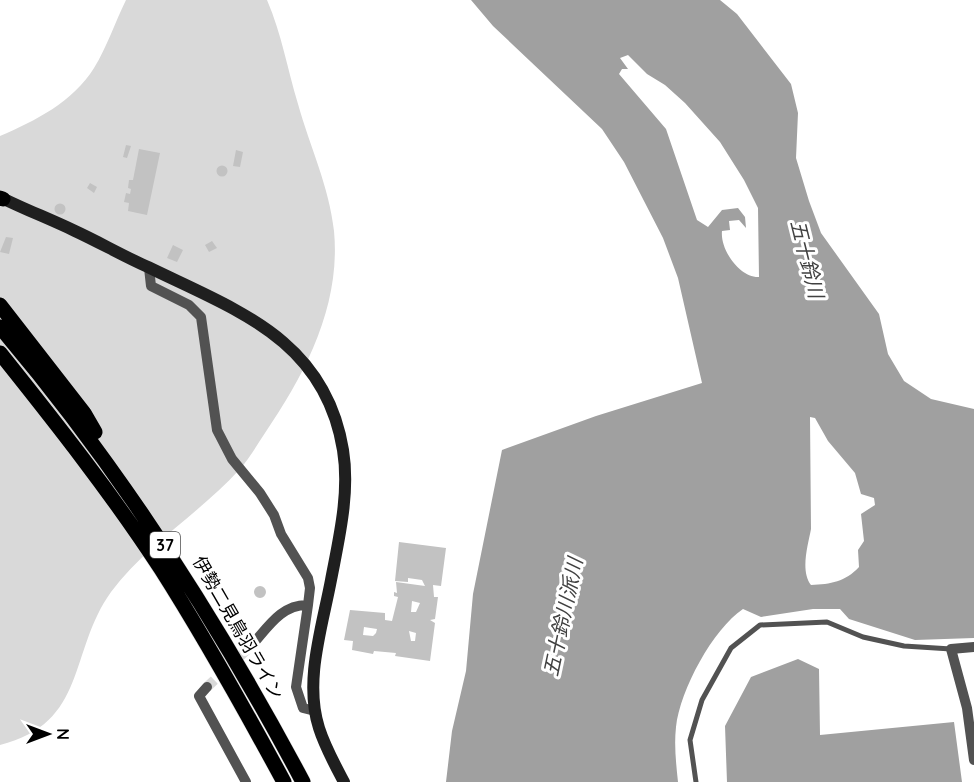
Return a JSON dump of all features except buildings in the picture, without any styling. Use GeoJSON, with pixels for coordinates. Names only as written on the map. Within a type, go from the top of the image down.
{"type":"FeatureCollection","features":[{"type":"Feature","properties":{"kind":"main road"},"geometry":{"type":"LineString","coordinates":[[0,305],[84,413],[135,501]]}},
{"type":"Feature","properties":{"kind":"main road","name":"伊勢二見鳥羽ライン"},"geometry":{"type":"LineString","coordinates":[[0,327],[62,402],[176,560],[231,651],[303,782]]}},
{"type":"Feature","properties":{"kind":"main road","name":"伊勢二見鳥羽ライン"},"geometry":{"type":"LineString","coordinates":[[0,353],[97,478],[161,569],[215,658],[284,782]]}},
{"type":"Feature","properties":{"kind":"main road"},"geometry":{"type":"LineString","coordinates":[[0,358],[16,374]]}},
{"type":"Feature","properties":{"kind":"street"},"geometry":{"type":"LineString","coordinates":[[1,198],[242,311],[293,349],[309,368],[330,404],[343,450],[345,483],[342,519],[315,667],[315,711],[319,729],[344,782]]}},
{"type":"Feature","properties":{"kind":"street"},"geometry":{"type":"LineString","coordinates":[[149,268],[151,286],[195,309],[201,317],[217,430],[222,444],[260,493],[274,515],[280,534],[308,578],[310,588],[296,687],[303,708],[315,711]]}},
{"type":"Feature","properties":{"kind":"street"},"geometry":{"type":"LineString","coordinates":[[252,645],[283,612],[308,604]]}},
{"type":"Feature","properties":{"kind":"street"},"geometry":{"type":"LineString","coordinates":[[974,647],[951,649],[971,708],[974,760]]}},
{"type":"Feature","properties":{"kind":"street"},"geometry":{"type":"LineString","coordinates":[[207,687],[199,696],[246,782]]}},
{"type":"Feature","properties":{"kind":"lane"},"geometry":{"type":"LineString","coordinates":[[696,782],[690,740],[702,700],[731,648],[760,625],[826,622],[863,637],[904,646],[951,649]]}},
{"type":"Feature","properties":{"kind":"shaded area"},"geometry":{"type":"Polygon","coordinates":[[[126,0],[267,0],[277,26],[332,214],[335,258],[332,285],[318,337],[307,362],[250,457],[224,486],[140,559],[111,592],[97,615],[72,683],[62,703],[48,720],[28,735],[0,745],[0,136],[40,117],[75,91],[99,60],[126,0]]]}},
{"type":"Feature","properties":{"kind":"water"},"geometry":{"type":"Polygon","coordinates":[[[471,0],[720,0],[737,14],[791,84],[798,113],[796,158],[821,233],[879,314],[888,354],[904,381],[931,399],[974,409],[974,638],[915,640],[849,619],[840,609],[813,609],[761,617],[743,609],[720,631],[710,645],[684,696],[675,734],[678,782],[446,782],[452,731],[466,671],[473,594],[502,450],[596,416],[702,383],[678,278],[663,238],[624,162],[602,129],[493,26],[471,0]],[[628,55],[620,58],[628,69],[622,69],[619,74],[666,129],[697,220],[708,227],[722,210],[738,208],[745,217],[746,228],[739,220],[729,221],[730,230],[722,231],[724,246],[738,268],[752,276],[759,277],[758,208],[744,180],[720,142],[685,103],[665,85],[647,74],[628,55]],[[810,417],[811,529],[805,565],[811,585],[837,581],[859,567],[858,550],[864,541],[861,514],[875,505],[874,498],[861,494],[855,473],[828,441],[815,418],[810,417]]]}},
{"type":"Feature","properties":{"kind":"water"},"geometry":{"type":"Polygon","coordinates":[[[798,659],[819,669],[820,735],[954,722],[962,782],[727,782],[725,726],[751,677],[798,659]]]}},
{"type":"Feature","properties":{"kind":"tunnel"},"geometry":{"type":"LineString","coordinates":[[207,687],[252,645]]}},
{"type":"Feature","properties":{"kind":"water label","name":"五十鈴川"},"geometry":{"type":"Point","coordinates":[807,259]}},
{"type":"Feature","properties":{"kind":"water label","name":"五十鈴川派川"},"geometry":{"type":"Point","coordinates":[563,617]}}]}
